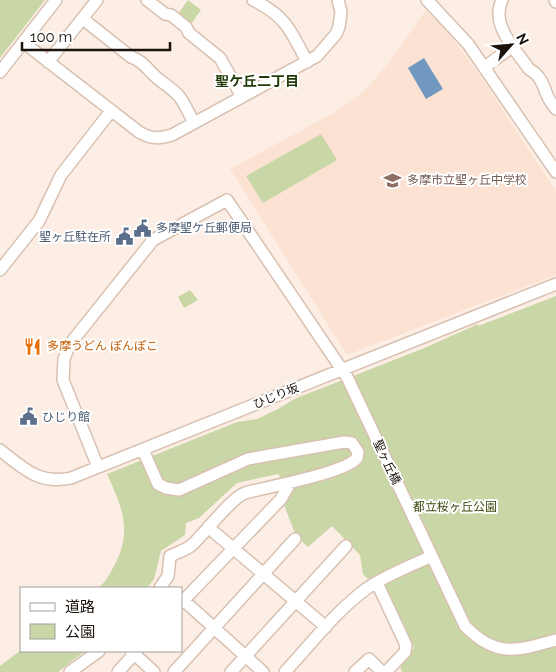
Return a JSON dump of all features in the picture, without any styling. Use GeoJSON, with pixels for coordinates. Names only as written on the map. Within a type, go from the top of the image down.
{"type":"FeatureCollection","features":[{"type":"Feature","properties":{"kind":"street"},"geometry":{"type":"LineString","coordinates":[[0,72],[56,0]]}},
{"type":"Feature","properties":{"kind":"street"},"geometry":{"type":"LineString","coordinates":[[48,62],[97,0]]}},
{"type":"Feature","properties":{"kind":"street"},"geometry":{"type":"LineString","coordinates":[[253,0],[274,11],[287,24],[307,62]]}},
{"type":"Feature","properties":{"kind":"street"},"geometry":{"type":"LineString","coordinates":[[23,42],[139,132],[152,138],[160,138],[172,135],[317,56],[336,34],[341,19],[338,0]]}},
{"type":"Feature","properties":{"kind":"street"},"geometry":{"type":"LineString","coordinates":[[427,0],[458,31],[485,66],[556,172]]}},
{"type":"Feature","properties":{"kind":"street"},"geometry":{"type":"LineString","coordinates":[[502,0],[499,11],[501,25],[529,69],[536,73],[545,88],[547,96],[556,109]]}},
{"type":"Feature","properties":{"kind":"street"},"geometry":{"type":"LineString","coordinates":[[149,1],[186,27],[189,33],[220,58],[242,97]]}},
{"type":"Feature","properties":{"kind":"street"},"geometry":{"type":"LineString","coordinates":[[83,19],[131,57],[150,69],[154,75],[179,96],[194,123]]}},
{"type":"Feature","properties":{"kind":"street"},"geometry":{"type":"LineString","coordinates":[[485,66],[514,46]]}},
{"type":"Feature","properties":{"kind":"street"},"geometry":{"type":"LineString","coordinates":[[0,270],[39,221],[62,174],[111,111]]}},
{"type":"Feature","properties":{"kind":"street","name":"聖ヶ丘橋"},"geometry":{"type":"LineString","coordinates":[[98,467],[66,389],[62,370],[66,350],[153,240],[227,200],[342,370],[465,626],[482,641],[497,648],[508,650],[519,650],[556,640]]}},
{"type":"Feature","properties":{"kind":"street","name":"ひじり坂"},"geometry":{"type":"LineString","coordinates":[[0,450],[32,475],[47,479],[61,480],[71,478],[556,284]]}},
{"type":"Feature","properties":{"kind":"street"},"geometry":{"type":"LineString","coordinates":[[143,450],[158,484],[166,488],[179,490],[248,459],[344,442],[352,443],[356,446],[358,452],[358,458],[348,465],[290,483],[243,494],[192,545],[170,556],[165,587]]}},
{"type":"Feature","properties":{"kind":"street"},"geometry":{"type":"LineString","coordinates":[[263,672],[182,600],[281,499],[290,483]]}},
{"type":"Feature","properties":{"kind":"street"},"geometry":{"type":"LineString","coordinates":[[208,527],[326,627]]}},
{"type":"Feature","properties":{"kind":"street"},"geometry":{"type":"LineString","coordinates":[[174,672],[295,539]]}},
{"type":"Feature","properties":{"kind":"street"},"geometry":{"type":"LineString","coordinates":[[231,672],[346,546]]}},
{"type":"Feature","properties":{"kind":"street"},"geometry":{"type":"LineString","coordinates":[[285,672],[326,627],[358,596],[377,583],[432,556]]}},
{"type":"Feature","properties":{"kind":"street"},"geometry":{"type":"LineString","coordinates":[[355,672],[369,659],[389,670],[405,652],[406,645],[377,583]]}},
{"type":"Feature","properties":{"kind":"street"},"geometry":{"type":"LineString","coordinates":[[70,672],[98,652]]}},
{"type":"Feature","properties":{"kind":"street"},"geometry":{"type":"LineString","coordinates":[[118,672],[134,652],[154,672]]}},
{"type":"Feature","properties":{"kind":"shaded area","name":"多摩市立聖ヶ丘中学校"},"geometry":{"type":"Polygon","coordinates":[[[426,10],[449,33],[485,83],[556,191],[556,275],[347,355],[230,169],[337,111],[363,92],[387,65],[426,10]]]}},
{"type":"Feature","properties":{"kind":"green space"},"geometry":{"type":"Polygon","coordinates":[[[0,0],[45,0],[0,58],[0,0]]]}},
{"type":"Feature","properties":{"kind":"green space"},"geometry":{"type":"Polygon","coordinates":[[[188,0],[201,10],[191,24],[178,14],[188,0]]]}},
{"type":"Feature","properties":{"kind":"green space"},"geometry":{"type":"Polygon","coordinates":[[[321,134],[337,160],[263,203],[246,176],[321,134]]]}},
{"type":"Feature","properties":{"kind":"green space"},"geometry":{"type":"Polygon","coordinates":[[[190,290],[198,300],[184,308],[178,297],[190,290]]]}},
{"type":"Feature","properties":{"kind":"green space","name":"都立桜ヶ丘公園"},"geometry":{"type":"Polygon","coordinates":[[[556,296],[556,672],[402,672],[400,666],[414,648],[378,575],[368,579],[363,574],[360,555],[332,526],[308,547],[296,536],[284,505],[291,491],[278,474],[237,483],[199,518],[186,523],[185,535],[161,551],[154,579],[148,587],[99,587],[107,578],[120,554],[124,531],[121,509],[107,474],[237,422],[257,419],[294,399],[422,349],[478,324],[478,326],[556,296]]]}},
{"type":"Feature","properties":{"kind":"green space"},"geometry":{"type":"Polygon","coordinates":[[[20,651],[84,652],[58,672],[0,672],[0,666],[20,651]]]}},
{"type":"Feature","properties":{"kind":"water"},"geometry":{"type":"Polygon","coordinates":[[[424,58],[443,89],[426,99],[408,68],[424,58]]]}},
{"type":"Feature","properties":{"kind":"place","name":"多摩市立聖ヶ丘中学校"},"geometry":{"type":"Point","coordinates":[393,180]}},
{"type":"Feature","properties":{"kind":"place","name":"多摩聖ケ丘郵便局"},"geometry":{"type":"Point","coordinates":[142,228]}},
{"type":"Feature","properties":{"kind":"place","name":"聖ヶ丘駐在所"},"geometry":{"type":"Point","coordinates":[125,237]}},
{"type":"Feature","properties":{"kind":"place","name":"多摩うどん ぽんぽこ"},"geometry":{"type":"Point","coordinates":[33,346]}},
{"type":"Feature","properties":{"kind":"place","name":"ひじり館"},"geometry":{"type":"Point","coordinates":[28,417]}},
{"type":"Feature","properties":{"kind":"district","name":"聖ケ丘二丁目"},"geometry":{"type":"Point","coordinates":[257,81]}}]}
